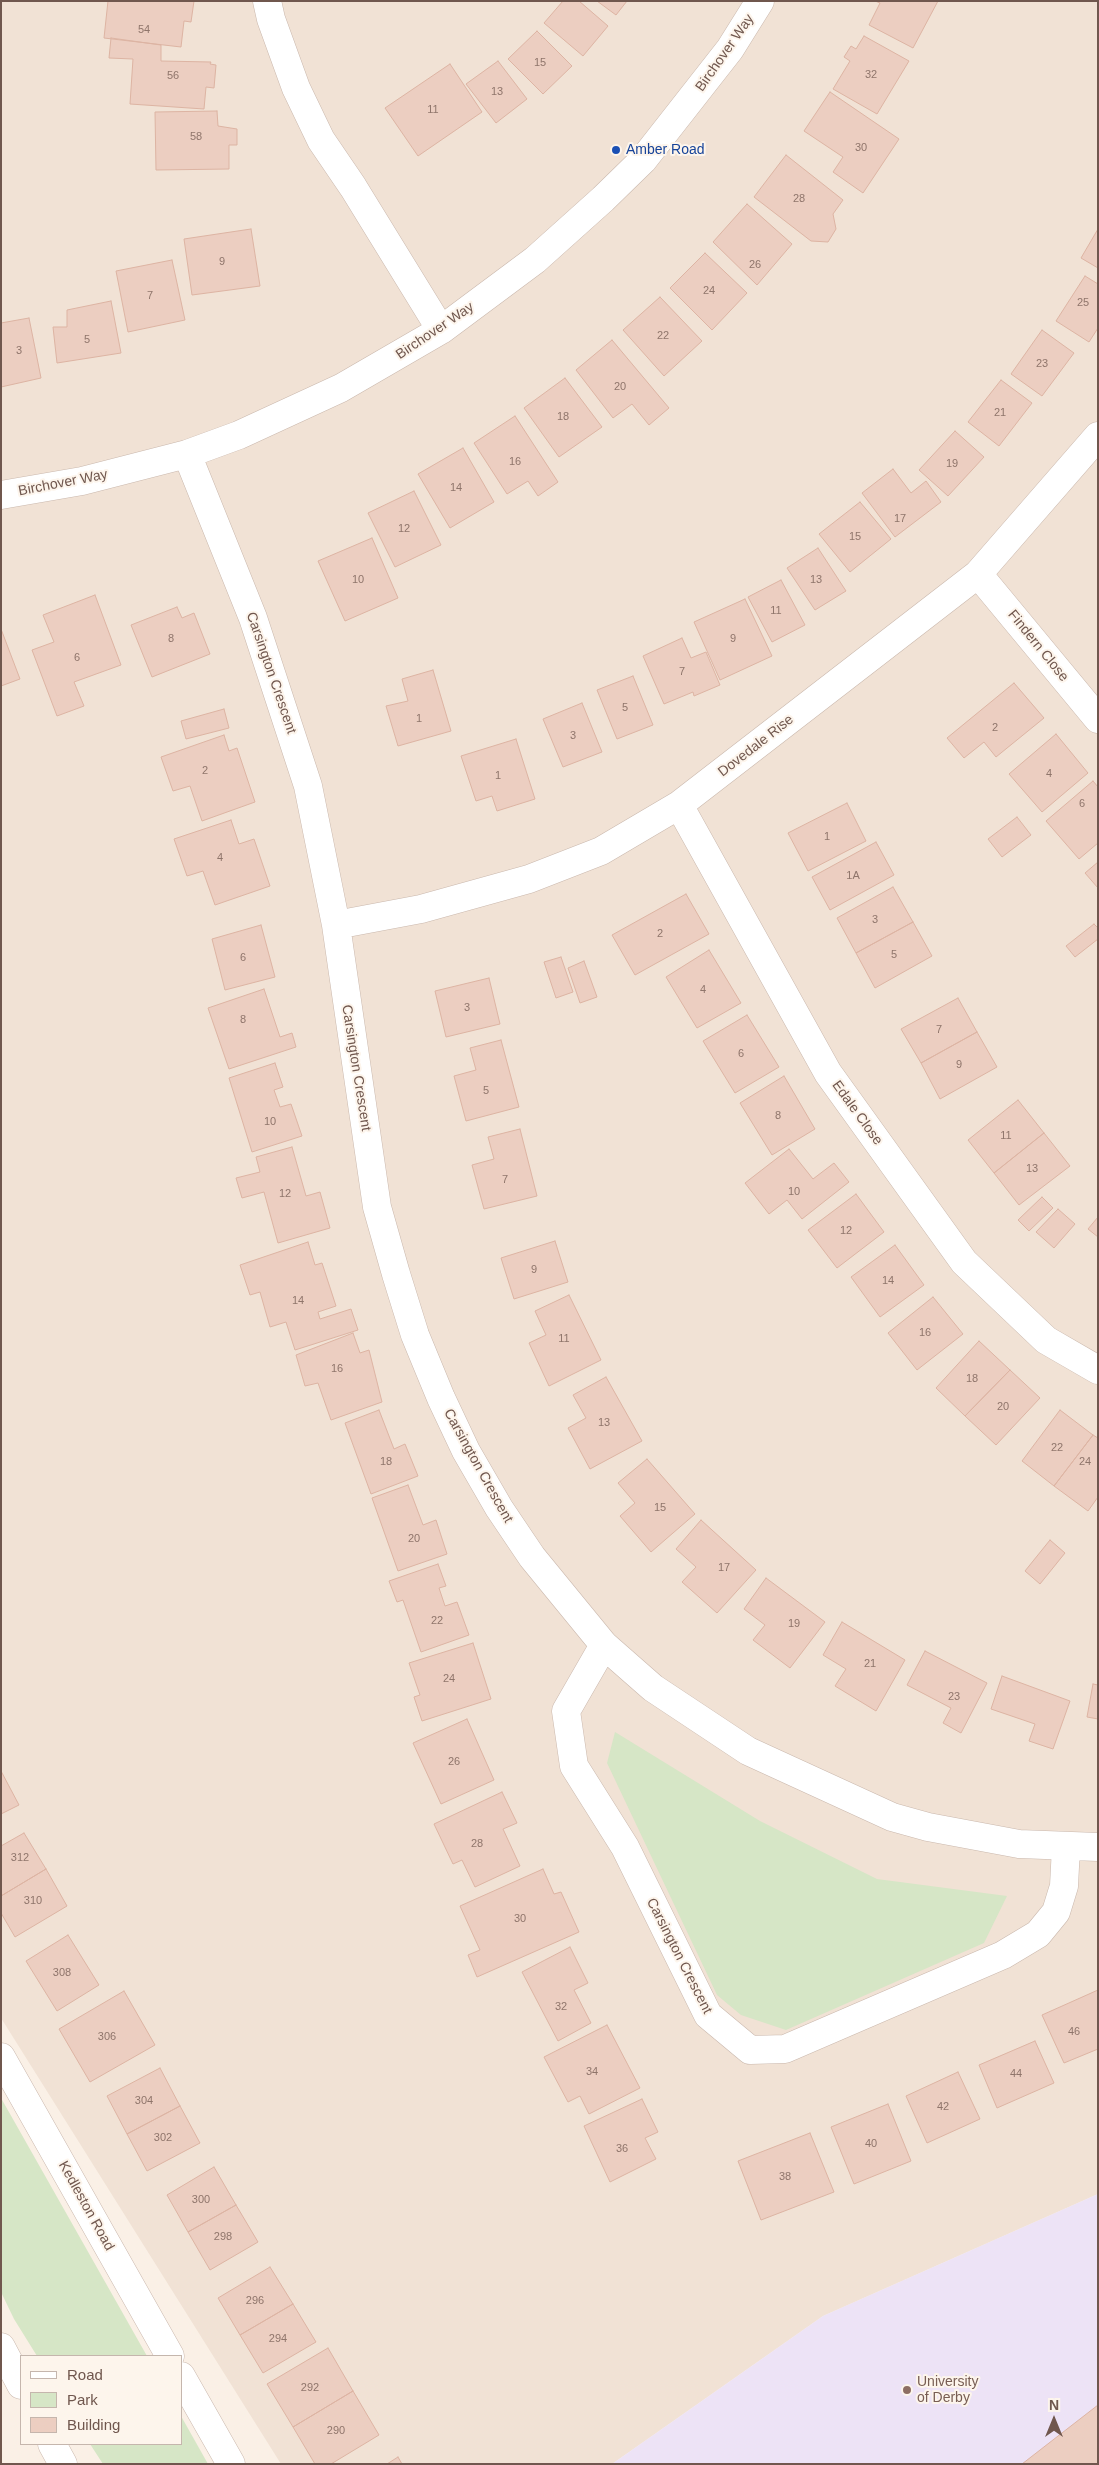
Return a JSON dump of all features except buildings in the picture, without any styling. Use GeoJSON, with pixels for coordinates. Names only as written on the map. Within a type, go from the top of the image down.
{"type":"FeatureCollection","features":[{"type":"Feature","properties":{"kind":"street"},"geometry":{"type":"LineString","coordinates":[[267,1],[271,19],[296,88],[321,140],[353,187],[441,330]]}},
{"type":"Feature","properties":{"kind":"street","name":"Birchover Way"},"geometry":{"type":"LineString","coordinates":[[1,495],[82,482],[188,454],[290,414],[390,361],[441,330],[535,260],[604,199],[643,160],[730,49],[760,1]]}},
{"type":"Feature","properties":{"kind":"street","name":"Dovedale Rise"},"geometry":{"type":"LineString","coordinates":[[336,924],[421,909],[529,880],[601,851],[679,805],[978,574],[1098,436]]}},
{"type":"Feature","properties":{"kind":"street","name":"Carsington Crescent"},"geometry":{"type":"LineString","coordinates":[[188,454],[253,618],[308,786],[336,924],[377,1207],[415,1335],[441,1398],[462,1442],[499,1508],[532,1557],[604,1645],[653,1688],[694,1717],[748,1751],[820,1786],[892,1817],[928,1827],[1019,1844],[1098,1847]]}},
{"type":"Feature","properties":{"kind":"street","name":"Findern Close"},"geometry":{"type":"LineString","coordinates":[[978,574],[1098,719]]}},
{"type":"Feature","properties":{"kind":"street","name":"Edale Close"},"geometry":{"type":"LineString","coordinates":[[679,805],[828,1074],[964,1262],[1046,1340],[1098,1370]]}},
{"type":"Feature","properties":{"kind":"street","name":"Carsington Crescent"},"geometry":{"type":"LineString","coordinates":[[604,1645],[566,1710],[574,1766],[625,1846],[708,2016],[750,2050],[785,2049],[1004,1955],[1038,1934],[1056,1912],[1064,1886],[1066,1846]]}},
{"type":"Feature","properties":{"kind":"street","name":"Kedleston Road"},"geometry":{"type":"LineString","coordinates":[[1,2057],[169,2355]]}},
{"type":"Feature","properties":{"kind":"street"},"geometry":{"type":"LineString","coordinates":[[1,2347],[20,2383]]}},
{"type":"Feature","properties":{"kind":"street"},"geometry":{"type":"LineString","coordinates":[[182,2378],[231,2464]]}},
{"type":"Feature","properties":{"kind":"street"},"geometry":{"type":"LineString","coordinates":[[52,2445],[62,2464]]}},
{"type":"Feature","properties":{"kind":"shaded area"},"geometry":{"type":"Polygon","coordinates":[[[1,1],[1098,1],[1098,2194],[823,2316],[612,2464],[281,2464],[1,2018],[1,1]]]}},
{"type":"Feature","properties":{"kind":"shaded area","name":"University of Derby"},"geometry":{"type":"Polygon","coordinates":[[[1098,2194],[1098,2464],[612,2464],[823,2316],[1098,2194]]]}},
{"type":"Feature","properties":{"kind":"green space"},"geometry":{"type":"Polygon","coordinates":[[[615,1732],[760,1821],[877,1879],[1007,1896],[984,1943],[786,2030],[741,2015],[717,1995],[607,1763],[615,1732]]]}},
{"type":"Feature","properties":{"kind":"green space"},"geometry":{"type":"Polygon","coordinates":[[[1,2098],[146,2355],[36,2355],[14,2319],[1,2292],[1,2098]]]}},
{"type":"Feature","properties":{"kind":"green space"},"geometry":{"type":"Polygon","coordinates":[[[182,2418],[208,2464],[103,2464],[91,2445],[182,2445],[182,2418]]]}},
{"type":"Feature","properties":{"kind":"place","name":"Amber Road"},"geometry":{"type":"Point","coordinates":[616,150]}},
{"type":"Feature","properties":{"kind":"place","name":"University of Derby"},"geometry":{"type":"Point","coordinates":[907,2390]}}]}
